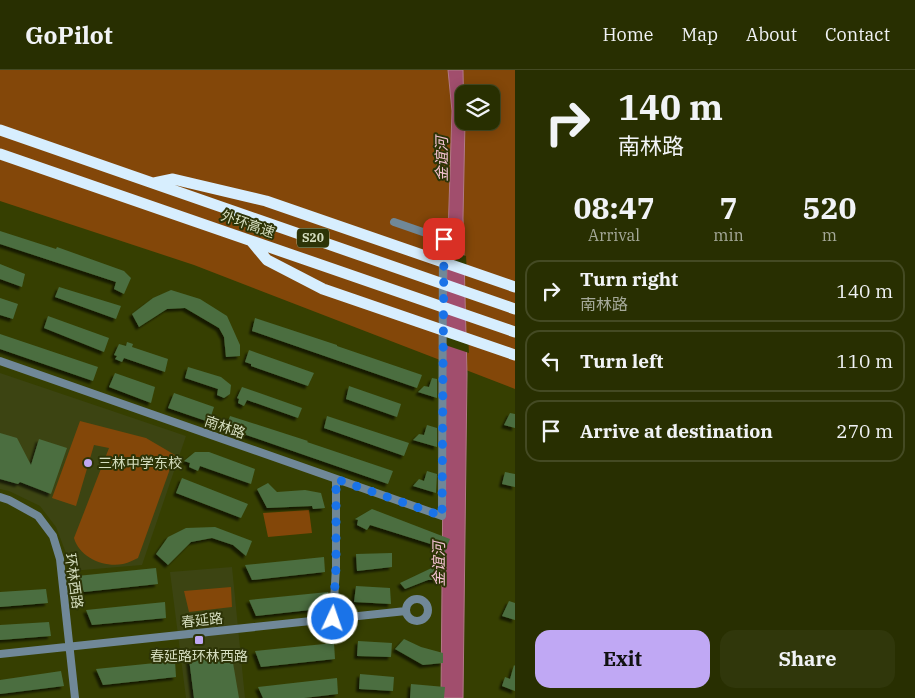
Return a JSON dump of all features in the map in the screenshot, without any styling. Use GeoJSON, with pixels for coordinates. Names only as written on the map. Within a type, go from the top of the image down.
{"type":"FeatureCollection","features":[{"type":"Feature","properties":{"kind":"highway","name":"外环高速"},"geometry":{"type":"LineString","coordinates":[[0,130],[515,309]]}},
{"type":"Feature","properties":{"kind":"highway","name":"外环高速"},"geometry":{"type":"LineString","coordinates":[[0,154],[515,332]]}},
{"type":"Feature","properties":{"kind":"highway"},"geometry":{"type":"LineString","coordinates":[[153,183],[173,179],[259,199],[515,287]]}},
{"type":"Feature","properties":{"kind":"highway"},"geometry":{"type":"LineString","coordinates":[[251,241],[267,260],[316,285],[515,356]]}},
{"type":"Feature","properties":{"kind":"street","name":"南林路"},"geometry":{"type":"LineString","coordinates":[[0,361],[442,516],[444,239],[394,222]]}},
{"type":"Feature","properties":{"kind":"street"},"geometry":{"type":"LineString","coordinates":[[333,619],[336,567],[336,479]]}},
{"type":"Feature","properties":{"kind":"street","name":"环林西路"},"geometry":{"type":"LineString","coordinates":[[0,498],[15,503],[38,516],[53,536],[60,559],[75,698]]}},
{"type":"Feature","properties":{"kind":"street","name":"春延路"},"geometry":{"type":"LineString","coordinates":[[0,654],[406,611]]}},
{"type":"Feature","properties":{"kind":"shaded area"},"geometry":{"type":"Polygon","coordinates":[[[0,70],[515,70],[515,389],[194,265],[0,201],[0,70]]]}},
{"type":"Feature","properties":{"kind":"shaded area"},"geometry":{"type":"Polygon","coordinates":[[[448,70],[463,70],[463,85],[455,85],[455,130],[465,130],[463,218],[467,374],[463,698],[441,698],[444,361],[452,111],[448,70]]]}},
{"type":"Feature","properties":{"kind":"shaded area","name":"三林中学东校"},"geometry":{"type":"Polygon","coordinates":[[[0,373],[186,436],[142,565],[71,571],[56,527],[40,506],[9,491],[0,489],[0,373]]]}},
{"type":"Feature","properties":{"kind":"shaded area"},"geometry":{"type":"Polygon","coordinates":[[[80,421],[146,438],[175,455],[138,558],[125,564],[100,563],[93,560],[81,551],[74,538],[109,448],[94,445],[76,506],[52,498],[80,421]]]}},
{"type":"Feature","properties":{"kind":"shaded area"},"geometry":{"type":"Polygon","coordinates":[[[309,510],[312,533],[268,537],[263,513],[309,510]]]}},
{"type":"Feature","properties":{"kind":"shaded area"},"geometry":{"type":"Polygon","coordinates":[[[232,567],[245,698],[186,698],[170,572],[232,567]]]}},
{"type":"Feature","properties":{"kind":"shaded area"},"geometry":{"type":"Polygon","coordinates":[[[231,587],[232,607],[189,612],[184,591],[231,587]]]}},
{"type":"Feature","properties":{"kind":"pier"},"geometry":{"type":"Polygon","coordinates":[[[445,249],[466,256],[467,274],[445,267],[445,249]]]}},
{"type":"Feature","properties":{"kind":"pier"},"geometry":{"type":"Polygon","coordinates":[[[443,326],[468,335],[469,353],[442,344],[443,326]]]}},
{"type":"Feature","properties":{"kind":"building"},"geometry":{"type":"Polygon","coordinates":[[[0,231],[56,249],[57,247],[124,271],[131,278],[124,294],[114,289],[116,282],[0,244],[0,231]]]}},
{"type":"Feature","properties":{"kind":"building"},"geometry":{"type":"Polygon","coordinates":[[[0,264],[25,274],[22,287],[0,279],[0,264]]]}},
{"type":"Feature","properties":{"kind":"building"},"geometry":{"type":"Polygon","coordinates":[[[59,287],[121,306],[116,319],[55,297],[59,287]]]}},
{"type":"Feature","properties":{"kind":"building"},"geometry":{"type":"Polygon","coordinates":[[[171,290],[200,299],[227,316],[240,345],[240,356],[226,357],[224,337],[219,328],[185,308],[167,309],[139,327],[132,314],[153,298],[171,290]]]}},
{"type":"Feature","properties":{"kind":"building"},"geometry":{"type":"Polygon","coordinates":[[[0,298],[18,304],[13,319],[0,315],[0,298]]]}},
{"type":"Feature","properties":{"kind":"building"},"geometry":{"type":"Polygon","coordinates":[[[48,316],[109,338],[104,352],[44,328],[48,316]]]}},
{"type":"Feature","properties":{"kind":"building"},"geometry":{"type":"Polygon","coordinates":[[[255,318],[422,375],[417,388],[252,331],[255,318]]]}},
{"type":"Feature","properties":{"kind":"building"},"geometry":{"type":"Polygon","coordinates":[[[0,334],[98,367],[93,381],[0,349],[0,334]]]}},
{"type":"Feature","properties":{"kind":"building"},"geometry":{"type":"Polygon","coordinates":[[[127,342],[133,344],[132,347],[168,359],[165,372],[124,358],[122,362],[115,359],[117,356],[114,355],[119,344],[126,346],[127,342]]]}},
{"type":"Feature","properties":{"kind":"building"},"geometry":{"type":"Polygon","coordinates":[[[249,350],[314,373],[308,386],[251,366],[251,364],[245,362],[249,350]]]}},
{"type":"Feature","properties":{"kind":"building"},"geometry":{"type":"Polygon","coordinates":[[[188,367],[221,377],[231,385],[230,394],[224,398],[217,395],[218,389],[185,378],[188,367]]]}},
{"type":"Feature","properties":{"kind":"building"},"geometry":{"type":"Polygon","coordinates":[[[115,373],[155,387],[151,403],[109,387],[115,373]]]}},
{"type":"Feature","properties":{"kind":"building"},"geometry":{"type":"Polygon","coordinates":[[[432,378],[437,379],[437,398],[418,392],[424,386],[429,387],[432,378]]]}},
{"type":"Feature","properties":{"kind":"building"},"geometry":{"type":"Polygon","coordinates":[[[349,386],[401,404],[397,417],[346,399],[349,386]]]}},
{"type":"Feature","properties":{"kind":"building"},"geometry":{"type":"Polygon","coordinates":[[[242,387],[302,408],[298,418],[247,400],[244,406],[238,403],[239,399],[237,398],[242,387]]]}},
{"type":"Feature","properties":{"kind":"building"},"geometry":{"type":"Polygon","coordinates":[[[174,393],[214,407],[209,422],[168,408],[174,393]]]}},
{"type":"Feature","properties":{"kind":"building"},"geometry":{"type":"Polygon","coordinates":[[[510,413],[515,414],[515,428],[504,425],[510,413]]]}},
{"type":"Feature","properties":{"kind":"building"},"geometry":{"type":"Polygon","coordinates":[[[230,416],[393,471],[388,484],[226,428],[230,416]]]}},
{"type":"Feature","properties":{"kind":"building"},"geometry":{"type":"Polygon","coordinates":[[[327,416],[409,443],[404,456],[324,428],[327,416]]]}},
{"type":"Feature","properties":{"kind":"building"},"geometry":{"type":"Polygon","coordinates":[[[427,425],[437,428],[437,447],[413,440],[419,434],[424,435],[427,425]]]}},
{"type":"Feature","properties":{"kind":"building"},"geometry":{"type":"Polygon","coordinates":[[[0,433],[17,438],[31,465],[39,439],[67,448],[51,494],[20,482],[18,484],[0,479],[0,433]]]}},
{"type":"Feature","properties":{"kind":"building"},"geometry":{"type":"Polygon","coordinates":[[[195,452],[209,452],[255,469],[251,484],[200,466],[198,471],[189,467],[190,463],[184,461],[195,452]]]}},
{"type":"Feature","properties":{"kind":"building"},"geometry":{"type":"Polygon","coordinates":[[[427,471],[437,474],[436,493],[413,486],[419,479],[424,481],[427,471]]]}},
{"type":"Feature","properties":{"kind":"building"},"geometry":{"type":"Polygon","coordinates":[[[505,472],[515,474],[515,487],[502,484],[505,472]]]}},
{"type":"Feature","properties":{"kind":"building"},"geometry":{"type":"Polygon","coordinates":[[[182,478],[248,504],[241,518],[176,493],[182,478]]]}},
{"type":"Feature","properties":{"kind":"building"},"geometry":{"type":"Polygon","coordinates":[[[268,483],[277,492],[305,490],[321,493],[325,508],[313,509],[312,506],[267,508],[257,489],[268,483]]]}},
{"type":"Feature","properties":{"kind":"building"},"geometry":{"type":"Polygon","coordinates":[[[372,509],[450,539],[443,556],[435,554],[437,546],[370,525],[367,530],[357,525],[358,520],[355,519],[372,509]]]}},
{"type":"Feature","properties":{"kind":"building"},"geometry":{"type":"Polygon","coordinates":[[[215,527],[252,541],[246,556],[233,545],[212,538],[191,542],[168,565],[156,554],[168,537],[186,528],[215,527]]]}},
{"type":"Feature","properties":{"kind":"building"},"geometry":{"type":"Polygon","coordinates":[[[392,553],[392,567],[357,571],[356,554],[392,553]]]}},
{"type":"Feature","properties":{"kind":"building"},"geometry":{"type":"Polygon","coordinates":[[[324,557],[325,572],[252,580],[245,565],[324,557]]]}},
{"type":"Feature","properties":{"kind":"building"},"geometry":{"type":"Polygon","coordinates":[[[440,564],[443,580],[428,580],[405,589],[400,583],[440,564]]]}},
{"type":"Feature","properties":{"kind":"building"},"geometry":{"type":"Polygon","coordinates":[[[156,568],[158,584],[84,592],[77,576],[156,568]]]}},
{"type":"Feature","properties":{"kind":"building"},"geometry":{"type":"Polygon","coordinates":[[[356,586],[390,588],[391,604],[354,602],[356,586]]]}},
{"type":"Feature","properties":{"kind":"building"},"geometry":{"type":"Polygon","coordinates":[[[46,589],[48,603],[0,607],[0,592],[46,589]]]}},
{"type":"Feature","properties":{"kind":"building"},"geometry":{"type":"Polygon","coordinates":[[[328,592],[328,608],[256,616],[249,600],[328,592]]]}},
{"type":"Feature","properties":{"kind":"building"},"geometry":{"type":"Polygon","coordinates":[[[509,601],[515,603],[515,620],[502,616],[509,601]]]}},
{"type":"Feature","properties":{"kind":"building"},"geometry":{"type":"Polygon","coordinates":[[[165,602],[166,618],[92,625],[86,610],[165,602]]]}},
{"type":"Feature","properties":{"kind":"building"},"geometry":{"type":"Polygon","coordinates":[[[49,622],[51,636],[0,640],[0,625],[49,622]]]}},
{"type":"Feature","properties":{"kind":"building"},"geometry":{"type":"Polygon","coordinates":[[[404,639],[421,647],[443,653],[443,663],[423,665],[395,649],[404,639]]]}},
{"type":"Feature","properties":{"kind":"building"},"geometry":{"type":"Polygon","coordinates":[[[358,641],[392,643],[391,657],[357,656],[358,641]]]}},
{"type":"Feature","properties":{"kind":"building"},"geometry":{"type":"Polygon","coordinates":[[[334,643],[335,659],[261,667],[255,651],[334,643]]]}},
{"type":"Feature","properties":{"kind":"building"},"geometry":{"type":"Polygon","coordinates":[[[232,657],[239,698],[194,698],[189,659],[232,657]]]}},
{"type":"Feature","properties":{"kind":"building"},"geometry":{"type":"Polygon","coordinates":[[[175,661],[176,677],[103,685],[96,669],[175,661]]]}},
{"type":"Feature","properties":{"kind":"building"},"geometry":{"type":"Polygon","coordinates":[[[514,665],[515,691],[502,686],[505,677],[510,679],[514,665]]]}},
{"type":"Feature","properties":{"kind":"building"},"geometry":{"type":"Polygon","coordinates":[[[61,671],[64,686],[0,694],[0,680],[61,671]]]}},
{"type":"Feature","properties":{"kind":"building"},"geometry":{"type":"Polygon","coordinates":[[[360,674],[394,677],[393,691],[359,689],[360,674]]]}},
{"type":"Feature","properties":{"kind":"building"},"geometry":{"type":"Polygon","coordinates":[[[337,678],[338,694],[304,698],[263,698],[258,687],[337,678]]]}},
{"type":"Feature","properties":{"kind":"building"},"geometry":{"type":"Polygon","coordinates":[[[411,684],[445,687],[444,698],[410,698],[411,684]]]}},
{"type":"Feature","properties":{"kind":"place","name":"三林中学东校"},"geometry":{"type":"Point","coordinates":[88,463]}},
{"type":"Feature","properties":{"kind":"place","name":"春延路环林西路"},"geometry":{"type":"Point","coordinates":[199,640]}},
{"type":"Feature","properties":{"kind":"route"},"geometry":{"type":"LineString","coordinates":[[333,619],[336,567],[336,479],[442,516],[444,239]]}},
{"type":"Feature","properties":{"kind":"water label","name":"金谊河"},"geometry":{"type":"Point","coordinates":[442,159]}},
{"type":"Feature","properties":{"kind":"water label","name":"金谊河"},"geometry":{"type":"Point","coordinates":[439,564]}}]}
